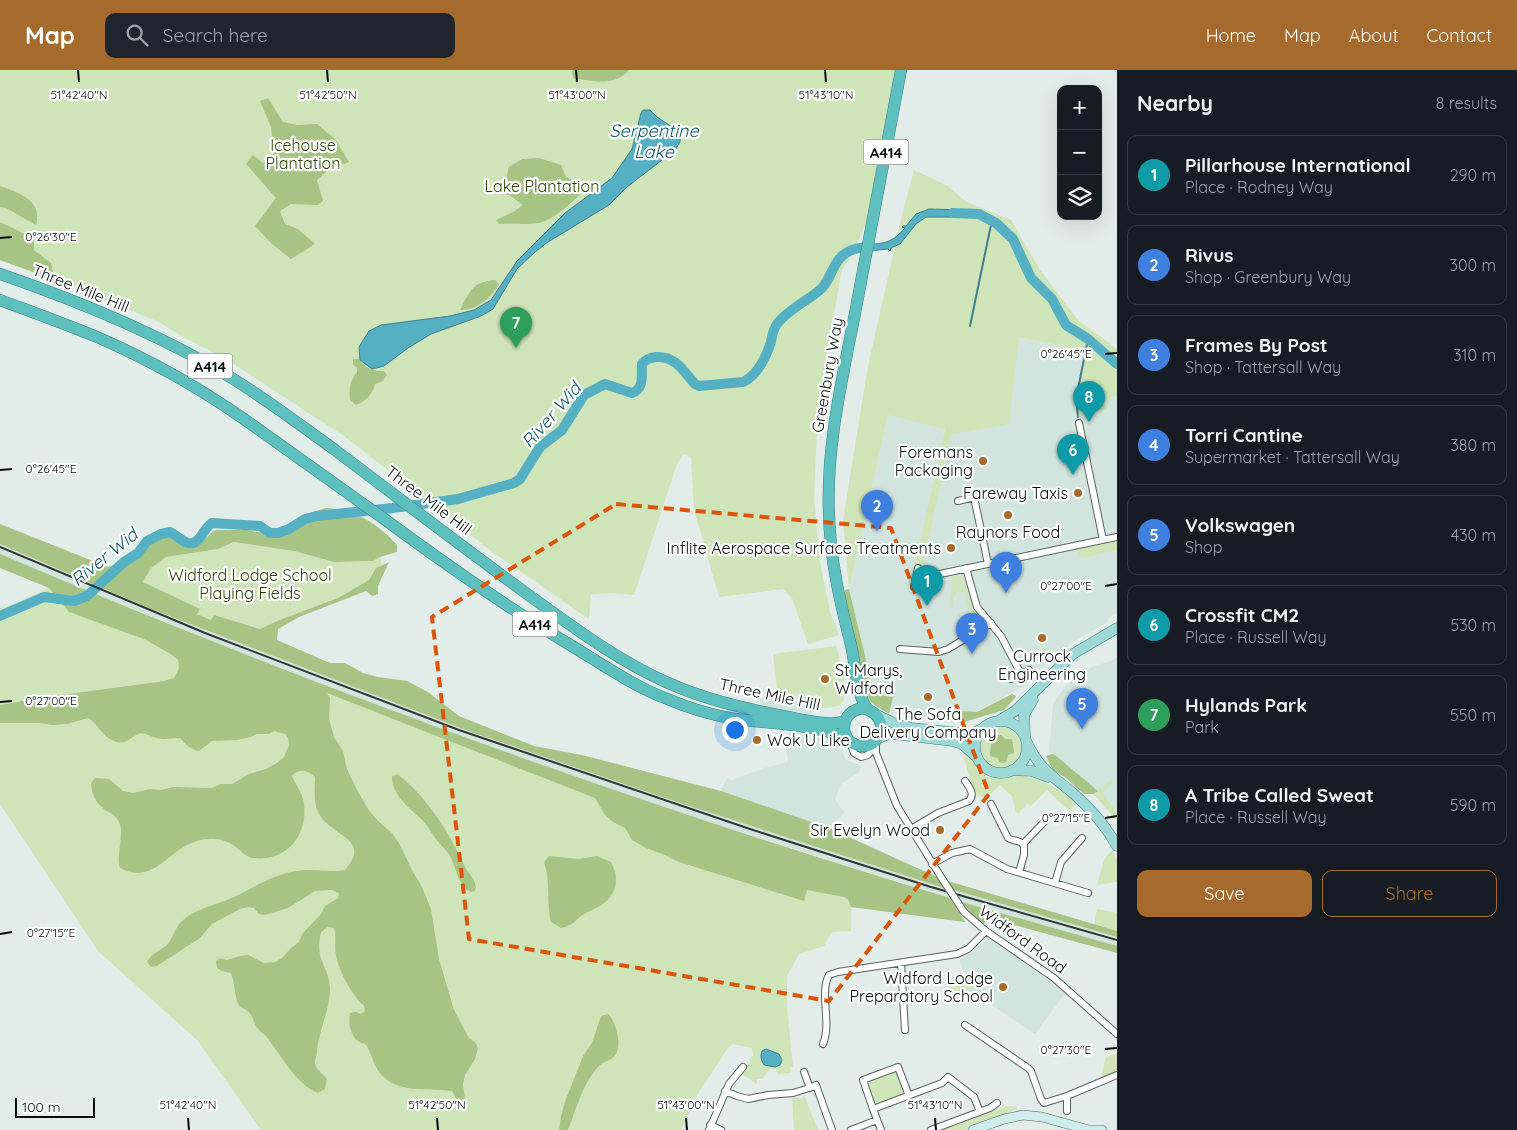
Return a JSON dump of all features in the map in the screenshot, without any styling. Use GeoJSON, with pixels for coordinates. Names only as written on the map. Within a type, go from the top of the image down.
{"type":"FeatureCollection","features":[{"type":"Feature","properties":{"kind":"highway","name":"Greenbury Way"},"geometry":{"type":"LineString","coordinates":[[871,712],[863,702],[858,686],[855,663],[840,600],[829,529],[828,489],[835,419],[901,70]]}},
{"type":"Feature","properties":{"kind":"highway","name":"Three Mile Hill"},"geometry":{"type":"LineString","coordinates":[[0,274],[48,291],[132,326],[200,360],[286,414],[584,633],[620,657],[659,679],[702,696],[757,710],[829,723],[837,723],[846,718]]}},
{"type":"Feature","properties":{"kind":"highway","name":"Three Mile Hill"},"geometry":{"type":"LineString","coordinates":[[0,300],[98,338],[183,381],[235,412],[517,612],[618,674],[664,698],[713,714],[744,720],[816,728],[842,736],[849,741]]}},
{"type":"Feature","properties":{"kind":"highway","name":"Greenbury Way"},"geometry":{"type":"LineString","coordinates":[[846,718],[858,686]]}},
{"type":"Feature","properties":{"kind":"highway","name":"A414"},"geometry":{"type":"LineString","coordinates":[[857,710],[871,712],[880,725],[880,733],[876,742],[861,746],[849,741],[844,733],[846,718],[857,710]]}},
{"type":"Feature","properties":{"kind":"main road"},"geometry":{"type":"LineString","coordinates":[[1011,770],[1024,759],[1026,741],[1024,715],[1037,691],[1073,654],[1117,628]]}},
{"type":"Feature","properties":{"kind":"main road"},"geometry":{"type":"LineString","coordinates":[[871,712],[898,726],[970,734],[978,732],[984,727],[1010,715],[1031,694],[1037,691]]}},
{"type":"Feature","properties":{"kind":"main road"},"geometry":{"type":"LineString","coordinates":[[994,722],[1004,721],[1013,724],[1021,731],[1037,761],[1054,780],[1083,803],[1102,823],[1116,843]]}},
{"type":"Feature","properties":{"kind":"main road"},"geometry":{"type":"LineString","coordinates":[[978,757],[976,742],[979,733],[984,727]]}},
{"type":"Feature","properties":{"kind":"main road"},"geometry":{"type":"LineString","coordinates":[[876,742],[886,735],[893,734],[953,741],[962,744],[978,757],[984,766],[992,771],[1032,770],[1054,780]]}},
{"type":"Feature","properties":{"kind":"main road"},"geometry":{"type":"LineString","coordinates":[[973,1130],[1004,1119],[1023,1116],[1055,1119],[1089,1130],[1102,1130]]}},
{"type":"Feature","properties":{"kind":"street"},"geometry":{"type":"LineString","coordinates":[[1079,423],[1079,438],[1103,540]]}},
{"type":"Feature","properties":{"kind":"street"},"geometry":{"type":"LineString","coordinates":[[958,501],[987,494]]}},
{"type":"Feature","properties":{"kind":"street"},"geometry":{"type":"LineString","coordinates":[[974,497],[988,564]]}},
{"type":"Feature","properties":{"kind":"street"},"geometry":{"type":"LineString","coordinates":[[916,579],[1117,537]]}},
{"type":"Feature","properties":{"kind":"street"},"geometry":{"type":"LineString","coordinates":[[914,587],[918,568]]}},
{"type":"Feature","properties":{"kind":"street"},"geometry":{"type":"LineString","coordinates":[[966,568],[977,607],[1001,636],[1021,674]]}},
{"type":"Feature","properties":{"kind":"street"},"geometry":{"type":"LineString","coordinates":[[900,649],[939,652],[948,649],[991,624]]}},
{"type":"Feature","properties":{"kind":"street"},"geometry":{"type":"LineString","coordinates":[[1011,679],[1029,670]]}},
{"type":"Feature","properties":{"kind":"street","name":"Widford Road"},"geometry":{"type":"LineString","coordinates":[[849,741],[854,753],[877,761],[884,775]]}},
{"type":"Feature","properties":{"kind":"street"},"geometry":{"type":"LineString","coordinates":[[864,757],[868,755],[876,742]]}},
{"type":"Feature","properties":{"kind":"street","name":"Widford Road"},"geometry":{"type":"LineString","coordinates":[[876,742],[876,753],[897,806],[964,912],[986,931],[1054,977],[1117,1034]]}},
{"type":"Feature","properties":{"kind":"street"},"geometry":{"type":"LineString","coordinates":[[911,829],[938,813],[969,802],[972,792],[965,781]]}},
{"type":"Feature","properties":{"kind":"street"},"geometry":{"type":"LineString","coordinates":[[991,804],[1008,838],[1023,844]]}},
{"type":"Feature","properties":{"kind":"street"},"geometry":{"type":"LineString","coordinates":[[1019,872],[1024,855],[1023,844],[1045,821]]}},
{"type":"Feature","properties":{"kind":"street"},"geometry":{"type":"LineString","coordinates":[[1055,883],[1061,862],[1082,838]]}},
{"type":"Feature","properties":{"kind":"street"},"geometry":{"type":"LineString","coordinates":[[932,864],[952,853],[970,849],[1000,866],[1088,893]]}},
{"type":"Feature","properties":{"kind":"street"},"geometry":{"type":"LineString","coordinates":[[823,1044],[827,1032],[826,985],[829,975],[963,952],[974,944],[986,931]]}},
{"type":"Feature","properties":{"kind":"street"},"geometry":{"type":"LineString","coordinates":[[901,963],[905,1030]]}},
{"type":"Feature","properties":{"kind":"street"},"geometry":{"type":"LineString","coordinates":[[965,1025],[1028,1068],[1044,1103],[1117,1076]]}},
{"type":"Feature","properties":{"kind":"street"},"geometry":{"type":"LineString","coordinates":[[721,1130],[709,1128],[725,1091],[743,1067]]}},
{"type":"Feature","properties":{"kind":"street"},"geometry":{"type":"LineString","coordinates":[[881,1130],[863,1080],[898,1067],[909,1096]]}},
{"type":"Feature","properties":{"kind":"street"},"geometry":{"type":"LineString","coordinates":[[804,1072],[810,1088],[816,1085],[832,1130]]}},
{"type":"Feature","properties":{"kind":"street"},"geometry":{"type":"LineString","coordinates":[[873,1109],[942,1083],[948,1077],[974,1097],[980,1112]]}},
{"type":"Feature","properties":{"kind":"street"},"geometry":{"type":"LineString","coordinates":[[725,1091],[748,1099],[793,1093],[809,1088]]}},
{"type":"Feature","properties":{"kind":"street"},"geometry":{"type":"LineString","coordinates":[[1067,1096],[1067,1111]]}},
{"type":"Feature","properties":{"kind":"street"},"geometry":{"type":"LineString","coordinates":[[931,1130],[990,1108],[997,1103]]}},
{"type":"Feature","properties":{"kind":"street"},"geometry":{"type":"LineString","coordinates":[[852,1130],[877,1120]]}},
{"type":"Feature","properties":{"kind":"highlighted area"},"geometry":{"type":"Polygon","coordinates":[[[616,504],[891,528],[989,794],[829,1001],[469,939],[432,617],[616,504]]]}},
{"type":"Feature","properties":{"kind":"shaded area"},"geometry":{"type":"Polygon","coordinates":[[[1019,337],[1053,344],[1084,355],[1075,400],[1078,416],[1106,411],[1104,399],[1117,396],[1117,613],[1111,616],[1106,623],[1069,644],[1063,651],[1028,678],[1028,683],[1024,686],[954,723],[890,713],[893,697],[874,695],[849,589],[888,415],[945,428],[914,567],[922,569],[952,433],[1008,424],[1019,337]]]}},
{"type":"Feature","properties":{"kind":"shaded area"},"geometry":{"type":"Polygon","coordinates":[[[0,544],[151,609],[471,732],[677,802],[944,888],[950,898],[659,806],[446,732],[221,645],[23,564],[0,554],[0,544]]]}},
{"type":"Feature","properties":{"kind":"shaded area"},"geometry":{"type":"Polygon","coordinates":[[[1117,657],[1117,811],[1102,793],[1113,779],[1098,791],[1049,751],[1053,704],[1067,684],[1092,667],[1117,657]]]}},
{"type":"Feature","properties":{"kind":"shaded area"},"geometry":{"type":"Polygon","coordinates":[[[811,694],[816,709],[812,713],[804,715],[762,706],[759,698],[778,698],[811,694]]]}},
{"type":"Feature","properties":{"kind":"shaded area"},"geometry":{"type":"Polygon","coordinates":[[[784,734],[826,738],[841,749],[846,760],[859,765],[862,764],[859,772],[841,784],[835,799],[844,813],[829,828],[721,791],[727,778],[732,780],[788,762],[784,734]]]}},
{"type":"Feature","properties":{"kind":"shaded area"},"geometry":{"type":"Polygon","coordinates":[[[954,890],[1117,937],[1117,946],[962,902],[954,890]]]}},
{"type":"Feature","properties":{"kind":"shaded area","name":"Widford Lodge Preparatory School"},"geometry":{"type":"Polygon","coordinates":[[[988,939],[995,941],[1032,966],[1066,992],[1035,1034],[974,993],[967,991],[962,993],[959,999],[952,997],[946,982],[965,976],[959,959],[969,954],[988,939]]]}},
{"type":"Feature","properties":{"kind":"green space"},"geometry":{"type":"Polygon","coordinates":[[[0,70],[895,70],[869,215],[852,256],[842,269],[825,362],[817,428],[814,499],[820,563],[830,612],[839,635],[808,644],[792,598],[783,589],[719,597],[694,509],[691,457],[683,454],[677,464],[634,595],[591,594],[589,619],[491,551],[344,436],[226,359],[183,337],[159,322],[72,286],[0,260],[0,70]]]}},
{"type":"Feature","properties":{"kind":"green space"},"geometry":{"type":"Polygon","coordinates":[[[572,70],[629,70],[617,79],[603,82],[573,78],[572,70]]]}},
{"type":"Feature","properties":{"kind":"green space","name":"Icehouse Plantation"},"geometry":{"type":"Polygon","coordinates":[[[268,98],[283,122],[297,125],[317,124],[335,139],[349,162],[327,171],[317,180],[323,201],[318,205],[291,204],[280,211],[285,224],[298,229],[315,244],[291,259],[271,243],[255,226],[276,198],[246,164],[253,155],[263,163],[274,154],[271,127],[260,101],[268,98]]]}},
{"type":"Feature","properties":{"kind":"green space","name":"Lake Plantation"},"geometry":{"type":"Polygon","coordinates":[[[539,158],[561,165],[566,177],[586,188],[564,209],[545,221],[534,224],[499,224],[496,220],[523,205],[509,195],[502,194],[509,167],[522,159],[539,158]]]}},
{"type":"Feature","properties":{"kind":"green space"},"geometry":{"type":"Polygon","coordinates":[[[914,170],[948,186],[965,201],[1011,220],[1040,270],[1078,320],[1117,349],[1117,396],[1104,399],[1107,410],[1078,417],[1075,400],[1084,355],[1053,344],[1019,337],[1009,424],[952,434],[922,569],[914,567],[945,429],[888,415],[849,589],[843,521],[867,371],[900,223],[914,170]]]}},
{"type":"Feature","properties":{"kind":"green space"},"geometry":{"type":"Polygon","coordinates":[[[0,186],[22,195],[33,204],[37,216],[36,225],[6,208],[0,207],[0,186]]]}},
{"type":"Feature","properties":{"kind":"green space"},"geometry":{"type":"Polygon","coordinates":[[[0,222],[34,240],[34,250],[51,263],[55,280],[0,260],[0,222]]]}},
{"type":"Feature","properties":{"kind":"green space"},"geometry":{"type":"Polygon","coordinates":[[[495,280],[499,284],[488,298],[472,308],[460,310],[476,285],[495,280]]]}},
{"type":"Feature","properties":{"kind":"green space"},"geometry":{"type":"Polygon","coordinates":[[[353,359],[359,359],[367,367],[373,370],[384,371],[387,375],[383,381],[375,384],[373,391],[368,397],[356,405],[350,400],[350,385],[357,372],[357,367],[353,365],[353,359]]]}},
{"type":"Feature","properties":{"kind":"green space"},"geometry":{"type":"Polygon","coordinates":[[[326,508],[346,511],[374,524],[397,545],[397,552],[373,561],[334,562],[294,551],[234,542],[218,549],[166,557],[151,568],[143,582],[200,609],[197,614],[211,620],[214,615],[260,629],[338,598],[369,580],[376,568],[389,562],[378,586],[378,594],[372,596],[366,591],[299,617],[278,629],[277,640],[330,663],[345,663],[363,673],[407,681],[428,692],[459,716],[534,746],[582,755],[721,791],[829,828],[937,877],[944,888],[677,802],[471,732],[151,609],[0,544],[0,524],[108,567],[138,557],[144,539],[164,528],[178,542],[192,546],[202,542],[215,530],[247,530],[273,535],[303,515],[326,508]]]}},
{"type":"Feature","properties":{"kind":"green space"},"geometry":{"type":"Polygon","coordinates":[[[1117,541],[1117,550],[1081,558],[1078,552],[1082,548],[1117,541]]]}},
{"type":"Feature","properties":{"kind":"green space","name":"Widford Lodge School Playing Fields"},"geometry":{"type":"Polygon","coordinates":[[[234,542],[294,551],[334,562],[373,561],[380,557],[382,565],[376,569],[369,580],[338,598],[260,629],[214,615],[212,620],[197,614],[199,609],[143,582],[151,568],[166,557],[218,549],[234,542]]]}},
{"type":"Feature","properties":{"kind":"green space"},"geometry":{"type":"Polygon","coordinates":[[[0,554],[234,650],[470,739],[709,822],[950,898],[965,922],[851,907],[848,899],[844,897],[807,890],[804,901],[679,862],[632,840],[625,828],[613,822],[605,815],[595,798],[327,693],[330,698],[329,719],[334,737],[343,751],[347,769],[357,790],[368,809],[392,833],[399,843],[422,887],[431,909],[439,959],[454,1010],[469,1038],[475,1042],[478,1048],[475,1059],[465,1075],[463,1084],[465,1098],[463,1104],[459,1104],[452,1091],[413,1089],[394,1084],[386,1079],[377,1069],[367,1046],[358,1041],[351,1032],[350,1013],[356,1012],[361,1014],[365,1011],[364,1006],[355,996],[343,975],[337,961],[334,928],[328,927],[321,932],[319,950],[330,989],[315,1064],[327,1079],[325,1089],[318,1093],[310,1089],[295,1076],[265,1035],[256,1026],[251,1014],[240,1007],[236,999],[231,973],[217,968],[216,961],[220,958],[227,960],[248,955],[264,963],[275,962],[299,942],[303,933],[321,914],[325,906],[338,898],[339,893],[332,890],[315,891],[288,908],[265,915],[259,914],[254,908],[240,909],[212,924],[200,938],[157,966],[151,967],[147,962],[153,954],[167,945],[181,922],[196,911],[225,901],[286,873],[302,870],[345,870],[352,859],[354,851],[352,844],[331,827],[318,812],[315,799],[315,777],[304,771],[295,773],[292,776],[301,793],[304,804],[302,826],[299,836],[293,844],[276,856],[253,858],[228,842],[218,839],[207,839],[187,845],[152,869],[132,872],[120,868],[120,824],[95,799],[91,783],[95,778],[109,779],[123,791],[133,793],[150,789],[161,790],[173,787],[212,788],[221,784],[232,784],[249,774],[266,769],[277,763],[284,757],[289,745],[288,738],[285,734],[274,731],[269,734],[257,734],[237,740],[212,741],[199,751],[188,746],[180,738],[160,739],[144,734],[139,734],[125,742],[118,742],[106,736],[88,718],[67,724],[52,725],[40,723],[0,723],[0,705],[164,681],[174,678],[179,668],[178,660],[146,640],[69,612],[49,588],[0,568],[0,554]]]}},
{"type":"Feature","properties":{"kind":"green space"},"geometry":{"type":"Polygon","coordinates":[[[953,574],[960,575],[965,582],[972,606],[978,618],[977,625],[974,627],[972,625],[974,619],[967,604],[968,601],[965,600],[966,592],[957,591],[956,595],[954,595],[952,609],[949,608],[953,574]]]}},
{"type":"Feature","properties":{"kind":"green space"},"geometry":{"type":"Polygon","coordinates":[[[49,588],[69,612],[146,640],[172,655],[178,660],[179,668],[174,678],[0,705],[0,608],[9,606],[49,588]]]}},
{"type":"Feature","properties":{"kind":"green space"},"geometry":{"type":"Polygon","coordinates":[[[849,589],[874,694],[893,697],[889,714],[872,703],[865,693],[859,657],[845,598],[845,590],[849,589]]]}},
{"type":"Feature","properties":{"kind":"green space"},"geometry":{"type":"Polygon","coordinates":[[[836,646],[845,686],[845,694],[840,705],[816,709],[810,694],[778,698],[773,654],[836,646]]]}},
{"type":"Feature","properties":{"kind":"green space"},"geometry":{"type":"Polygon","coordinates":[[[266,668],[449,740],[960,913],[965,922],[851,907],[851,931],[832,932],[824,946],[799,954],[787,976],[787,1006],[793,1067],[790,1067],[791,1073],[777,1074],[776,1069],[770,1069],[762,1079],[757,1079],[757,1084],[740,1073],[751,1062],[749,1059],[753,1056],[752,1048],[733,1044],[728,1048],[696,1097],[681,1130],[261,1130],[198,1041],[98,951],[0,804],[0,710],[266,668]]]}},
{"type":"Feature","properties":{"kind":"green space"},"geometry":{"type":"Polygon","coordinates":[[[1012,694],[1016,696],[1015,698],[1004,710],[964,722],[957,721],[957,716],[961,711],[977,712],[1012,694]]]}},
{"type":"Feature","properties":{"kind":"green space"},"geometry":{"type":"Polygon","coordinates":[[[997,727],[1005,727],[1016,733],[1022,748],[1016,763],[1005,769],[997,769],[986,763],[980,752],[980,744],[986,733],[997,727]]]}},
{"type":"Feature","properties":{"kind":"green space"},"geometry":{"type":"Polygon","coordinates":[[[996,735],[1001,735],[1005,739],[1012,739],[1014,753],[1008,755],[1006,762],[1003,763],[999,762],[998,758],[990,756],[991,743],[995,742],[996,735]]]}},
{"type":"Feature","properties":{"kind":"green space"},"geometry":{"type":"Polygon","coordinates":[[[966,752],[983,774],[990,778],[1027,776],[1035,778],[1066,794],[1077,803],[1069,811],[1047,790],[1031,806],[1027,804],[1018,814],[1012,796],[1000,785],[986,798],[974,794],[963,754],[966,752]]]}},
{"type":"Feature","properties":{"kind":"green space"},"geometry":{"type":"Polygon","coordinates":[[[1052,754],[1098,791],[1094,794],[1084,794],[1066,778],[1053,770],[1046,756],[1052,754]]]}},
{"type":"Feature","properties":{"kind":"green space"},"geometry":{"type":"Polygon","coordinates":[[[397,774],[418,793],[437,816],[474,881],[475,891],[471,892],[462,885],[448,853],[395,790],[392,776],[397,774]]]}},
{"type":"Feature","properties":{"kind":"green space"},"geometry":{"type":"Polygon","coordinates":[[[1113,778],[1112,784],[1102,793],[1117,811],[1117,822],[1094,794],[1113,778]]]}},
{"type":"Feature","properties":{"kind":"green space"},"geometry":{"type":"Polygon","coordinates":[[[1112,850],[1117,859],[1117,882],[1097,885],[1104,860],[1112,850]]]}},
{"type":"Feature","properties":{"kind":"green space"},"geometry":{"type":"Polygon","coordinates":[[[549,856],[579,859],[597,856],[611,862],[616,879],[612,895],[603,904],[584,914],[569,926],[561,928],[551,922],[544,862],[549,856]]]}},
{"type":"Feature","properties":{"kind":"green space"},"geometry":{"type":"Polygon","coordinates":[[[948,881],[1117,931],[1117,937],[954,890],[948,881]]]}},
{"type":"Feature","properties":{"kind":"green space"},"geometry":{"type":"Polygon","coordinates":[[[962,902],[1117,946],[1117,953],[988,918],[983,924],[968,911],[962,902]]]}},
{"type":"Feature","properties":{"kind":"green space"},"geometry":{"type":"Polygon","coordinates":[[[1097,909],[1117,913],[1117,931],[1094,925],[1097,909]]]}},
{"type":"Feature","properties":{"kind":"green space"},"geometry":{"type":"Polygon","coordinates":[[[972,974],[977,986],[953,995],[948,983],[972,974]]]}},
{"type":"Feature","properties":{"kind":"green space"},"geometry":{"type":"Polygon","coordinates":[[[608,1014],[617,1033],[618,1049],[616,1054],[600,1065],[593,1073],[580,1097],[568,1130],[559,1130],[566,1099],[583,1056],[592,1043],[601,1016],[608,1014]]]}},
{"type":"Feature","properties":{"kind":"green space"},"geometry":{"type":"Polygon","coordinates":[[[1117,1053],[1117,1070],[1101,1078],[1106,1057],[1117,1053]]]}},
{"type":"Feature","properties":{"kind":"green space"},"geometry":{"type":"Polygon","coordinates":[[[891,1071],[898,1074],[904,1089],[899,1097],[881,1104],[873,1100],[868,1086],[871,1078],[891,1071]]]}},
{"type":"Feature","properties":{"kind":"green space"},"geometry":{"type":"Polygon","coordinates":[[[804,1095],[818,1130],[794,1130],[792,1097],[801,1099],[804,1095]]]}},
{"type":"Feature","properties":{"kind":"green space"},"geometry":{"type":"Polygon","coordinates":[[[1006,1106],[1017,1107],[1017,1109],[964,1130],[937,1130],[961,1124],[970,1118],[984,1115],[993,1109],[1000,1109],[1006,1106]]]}},
{"type":"Feature","properties":{"kind":"water","name":"Serpentine Lake"},"geometry":{"type":"Polygon","coordinates":[[[643,110],[650,110],[681,134],[680,142],[675,150],[627,187],[609,205],[535,252],[517,269],[493,309],[481,316],[431,334],[384,366],[372,369],[360,360],[359,347],[369,331],[381,325],[450,316],[474,310],[491,300],[517,261],[565,213],[612,178],[632,149],[643,110]]]}},
{"type":"Feature","properties":{"kind":"water"},"geometry":{"type":"Polygon","coordinates":[[[929,209],[966,210],[966,217],[926,217],[916,224],[900,244],[891,248],[890,251],[888,249],[858,252],[859,245],[879,244],[895,238],[905,228],[902,227],[906,226],[916,214],[929,209]]]}},
{"type":"Feature","properties":{"kind":"water"},"geometry":{"type":"Polygon","coordinates":[[[766,1049],[779,1054],[782,1060],[780,1065],[775,1067],[764,1065],[761,1055],[762,1051],[766,1049]]]}},
{"type":"Feature","properties":{"kind":"waterway","name":"River Wid"},"geometry":{"type":"LineString","coordinates":[[953,213],[979,214],[996,223],[1013,239],[1031,278],[1052,299],[1066,325],[1088,339],[1117,364]]}},
{"type":"Feature","properties":{"kind":"waterway"},"geometry":{"type":"LineString","coordinates":[[970,326],[992,220]]}},
{"type":"Feature","properties":{"kind":"waterway","name":"River Wid"},"geometry":{"type":"LineString","coordinates":[[0,616],[44,597],[74,601],[87,596],[124,562],[138,553],[147,541],[161,534],[170,532],[186,542],[192,543],[196,542],[212,523],[260,526],[270,533],[278,533],[289,529],[305,519],[317,516],[458,499],[514,483],[520,479],[540,447],[562,430],[584,395],[605,384],[632,393],[636,391],[642,381],[642,364],[648,359],[656,357],[669,359],[683,369],[695,384],[699,386],[743,382],[748,379],[764,359],[777,324],[793,309],[822,288],[842,256],[855,249],[872,247]]}},
{"type":"Feature","properties":{"kind":"waterway"},"geometry":{"type":"LineString","coordinates":[[1078,417],[1076,399],[1088,339]]}},
{"type":"Feature","properties":{"kind":"railway"},"geometry":{"type":"LineString","coordinates":[[0,547],[205,633],[459,730],[750,829],[931,887],[1117,940]]}},
{"type":"Feature","properties":{"kind":"place","name":"Hylands Park"},"geometry":{"type":"Point","coordinates":[516,348]}},
{"type":"Feature","properties":{"kind":"place","name":"A Tribe Called Sweat"},"geometry":{"type":"Point","coordinates":[1089,422]}},
{"type":"Feature","properties":{"kind":"place","name":"Foremans Packaging"},"geometry":{"type":"Point","coordinates":[983,461]}},
{"type":"Feature","properties":{"kind":"place","name":"Crossfit CM2"},"geometry":{"type":"Point","coordinates":[1073,475]}},
{"type":"Feature","properties":{"kind":"place","name":"Fareway Taxis"},"geometry":{"type":"Point","coordinates":[1078,493]}},
{"type":"Feature","properties":{"kind":"place","name":"Raynors Food"},"geometry":{"type":"Point","coordinates":[1008,515]}},
{"type":"Feature","properties":{"kind":"place","name":"Rivus"},"geometry":{"type":"Point","coordinates":[877,531]}},
{"type":"Feature","properties":{"kind":"place","name":"Inflite Aerospace Surface Treatments"},"geometry":{"type":"Point","coordinates":[951,548]}},
{"type":"Feature","properties":{"kind":"place","name":"Torri Cantine"},"geometry":{"type":"Point","coordinates":[1006,593]}},
{"type":"Feature","properties":{"kind":"place","name":"Pillarhouse International"},"geometry":{"type":"Point","coordinates":[927,606]}},
{"type":"Feature","properties":{"kind":"place","name":"Currock Engineering"},"geometry":{"type":"Point","coordinates":[1042,638]}},
{"type":"Feature","properties":{"kind":"place","name":"Frames By Post"},"geometry":{"type":"Point","coordinates":[972,654]}},
{"type":"Feature","properties":{"kind":"place","name":"St Marys, Widford"},"geometry":{"type":"Point","coordinates":[825,679]}},
{"type":"Feature","properties":{"kind":"place","name":"The Sofa Delivery Company"},"geometry":{"type":"Point","coordinates":[928,697]}},
{"type":"Feature","properties":{"kind":"place","name":"Volkswagen"},"geometry":{"type":"Point","coordinates":[1082,729]}},
{"type":"Feature","properties":{"kind":"place","name":"Wok U Like"},"geometry":{"type":"Point","coordinates":[757,740]}},
{"type":"Feature","properties":{"kind":"place","name":"Sir Evelyn Wood"},"geometry":{"type":"Point","coordinates":[940,830]}},
{"type":"Feature","properties":{"kind":"place","name":"Widford Lodge Preparatory School"},"geometry":{"type":"Point","coordinates":[1003,987]}}]}
